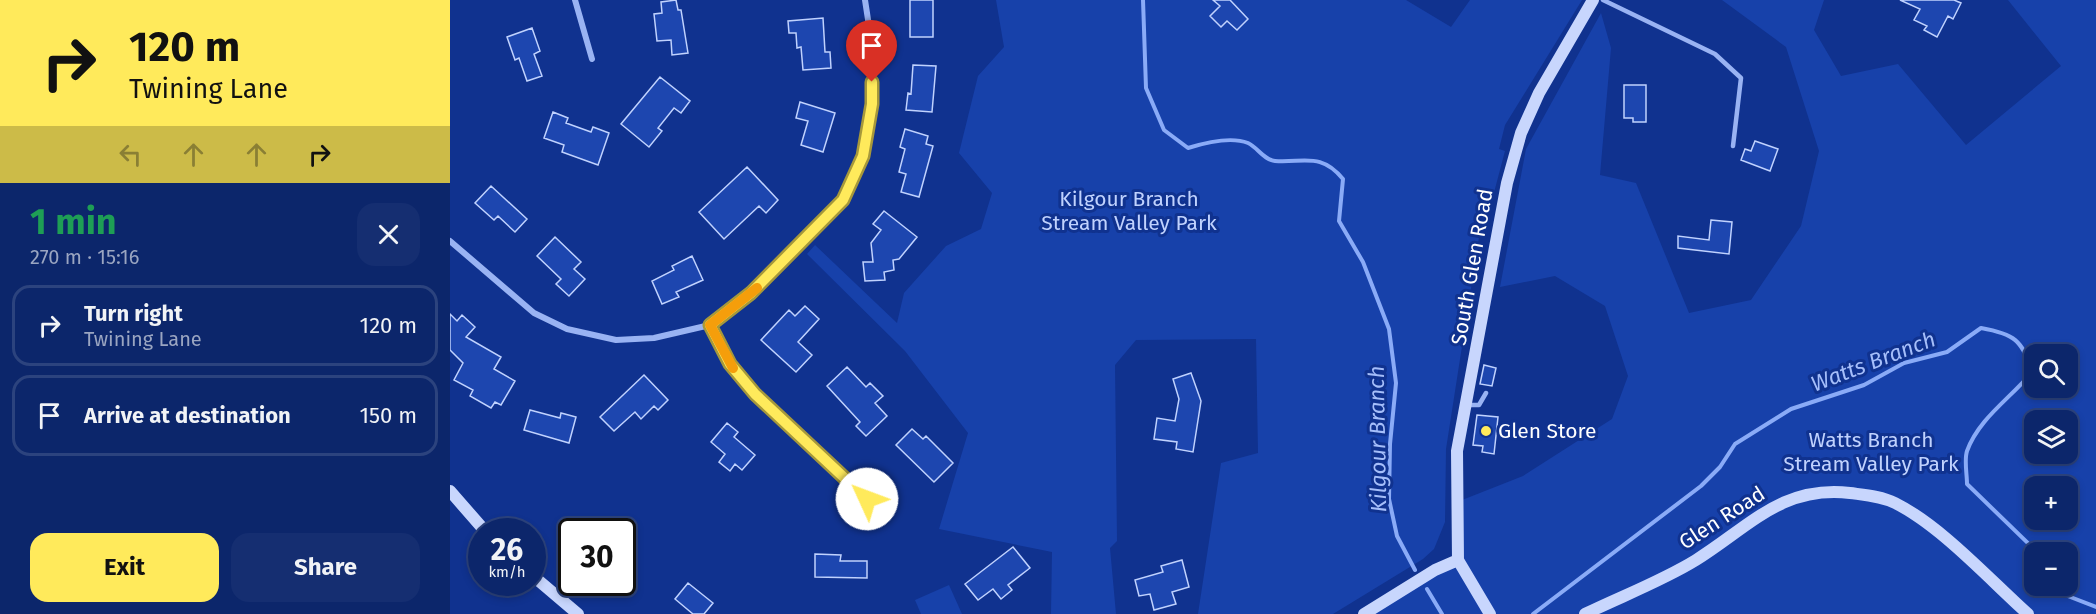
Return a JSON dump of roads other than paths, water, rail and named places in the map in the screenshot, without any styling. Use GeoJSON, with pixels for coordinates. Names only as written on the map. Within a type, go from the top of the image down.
{"type":"FeatureCollection","features":[{"type":"Feature","properties":{"kind":"main road","name":"South Glen Road"},"geometry":{"type":"LineString","coordinates":[[1458,560],[1457,451],[1507,183],[1521,133],[1539,93],[1593,0]]}},
{"type":"Feature","properties":{"kind":"main road","name":"Glen Road"},"geometry":{"type":"LineString","coordinates":[[1585,614],[1695,560],[1759,515],[1792,497],[1826,490],[1874,496],[1894,503],[1925,522],[2028,614]]}},
{"type":"Feature","properties":{"kind":"main road"},"geometry":{"type":"LineString","coordinates":[[451,494],[473,518]]}},
{"type":"Feature","properties":{"kind":"main road"},"geometry":{"type":"LineString","coordinates":[[1364,614],[1436,570],[1458,560],[1490,614]]}},
{"type":"Feature","properties":{"kind":"main road"},"geometry":{"type":"LineString","coordinates":[[546,587],[578,614]]}},
{"type":"Feature","properties":{"kind":"street"},"geometry":{"type":"LineString","coordinates":[[575,0],[592,59]]}},
{"type":"Feature","properties":{"kind":"street"},"geometry":{"type":"LineString","coordinates":[[450,241],[534,314],[567,329],[616,340],[654,338],[710,325],[751,293],[843,200],[863,156],[872,104],[872,39],[865,0]]}},
{"type":"Feature","properties":{"kind":"street"},"geometry":{"type":"LineString","coordinates":[[710,325],[730,364],[755,394],[867,499]]}},
{"type":"Feature","properties":{"kind":"lane"},"geometry":{"type":"LineString","coordinates":[[1603,0],[1715,54],[1741,78],[1733,146]]}},
{"type":"Feature","properties":{"kind":"lane"},"geometry":{"type":"LineString","coordinates":[[1466,405],[1479,405],[1486,393]]}},
{"type":"Feature","properties":{"kind":"waterway","name":"Kilgour Branch"},"geometry":{"type":"LineString","coordinates":[[1143,0],[1146,88],[1164,130],[1188,148],[1217,141],[1241,141],[1248,143],[1271,160],[1319,162],[1327,165],[1343,179],[1339,221],[1363,262],[1389,329],[1396,383],[1390,444],[1389,499],[1397,536],[1415,570]]}},
{"type":"Feature","properties":{"kind":"waterway","name":"Watts Branch"},"geometry":{"type":"LineString","coordinates":[[1533,614],[1701,486],[1720,467],[1735,444],[1791,409],[1864,385],[1904,363],[1947,352],[1981,328],[2002,333],[2015,340],[2025,352],[2033,371],[1987,418],[1972,439],[1966,455],[1967,484],[2027,542]]}},
{"type":"Feature","properties":{"kind":"waterway","name":"Kilgour Branch"},"geometry":{"type":"LineString","coordinates":[[1427,589],[1442,614]]}},
{"type":"Feature","properties":{"kind":"waterway","name":"Watts Branch"},"geometry":{"type":"LineString","coordinates":[[2068,596],[2096,607]]}},
{"type":"Feature","properties":{"kind":"place","name":"Glen Store"},"geometry":{"type":"Point","coordinates":[1486,431]}},
{"type":"Feature","properties":{"kind":"park label","name":"Kilgour Branch Stream Valley Park"},"geometry":{"type":"Point","coordinates":[1129,211]}},
{"type":"Feature","properties":{"kind":"park label","name":"Watts Branch Stream Valley Park"},"geometry":{"type":"Point","coordinates":[1871,452]}}]}
